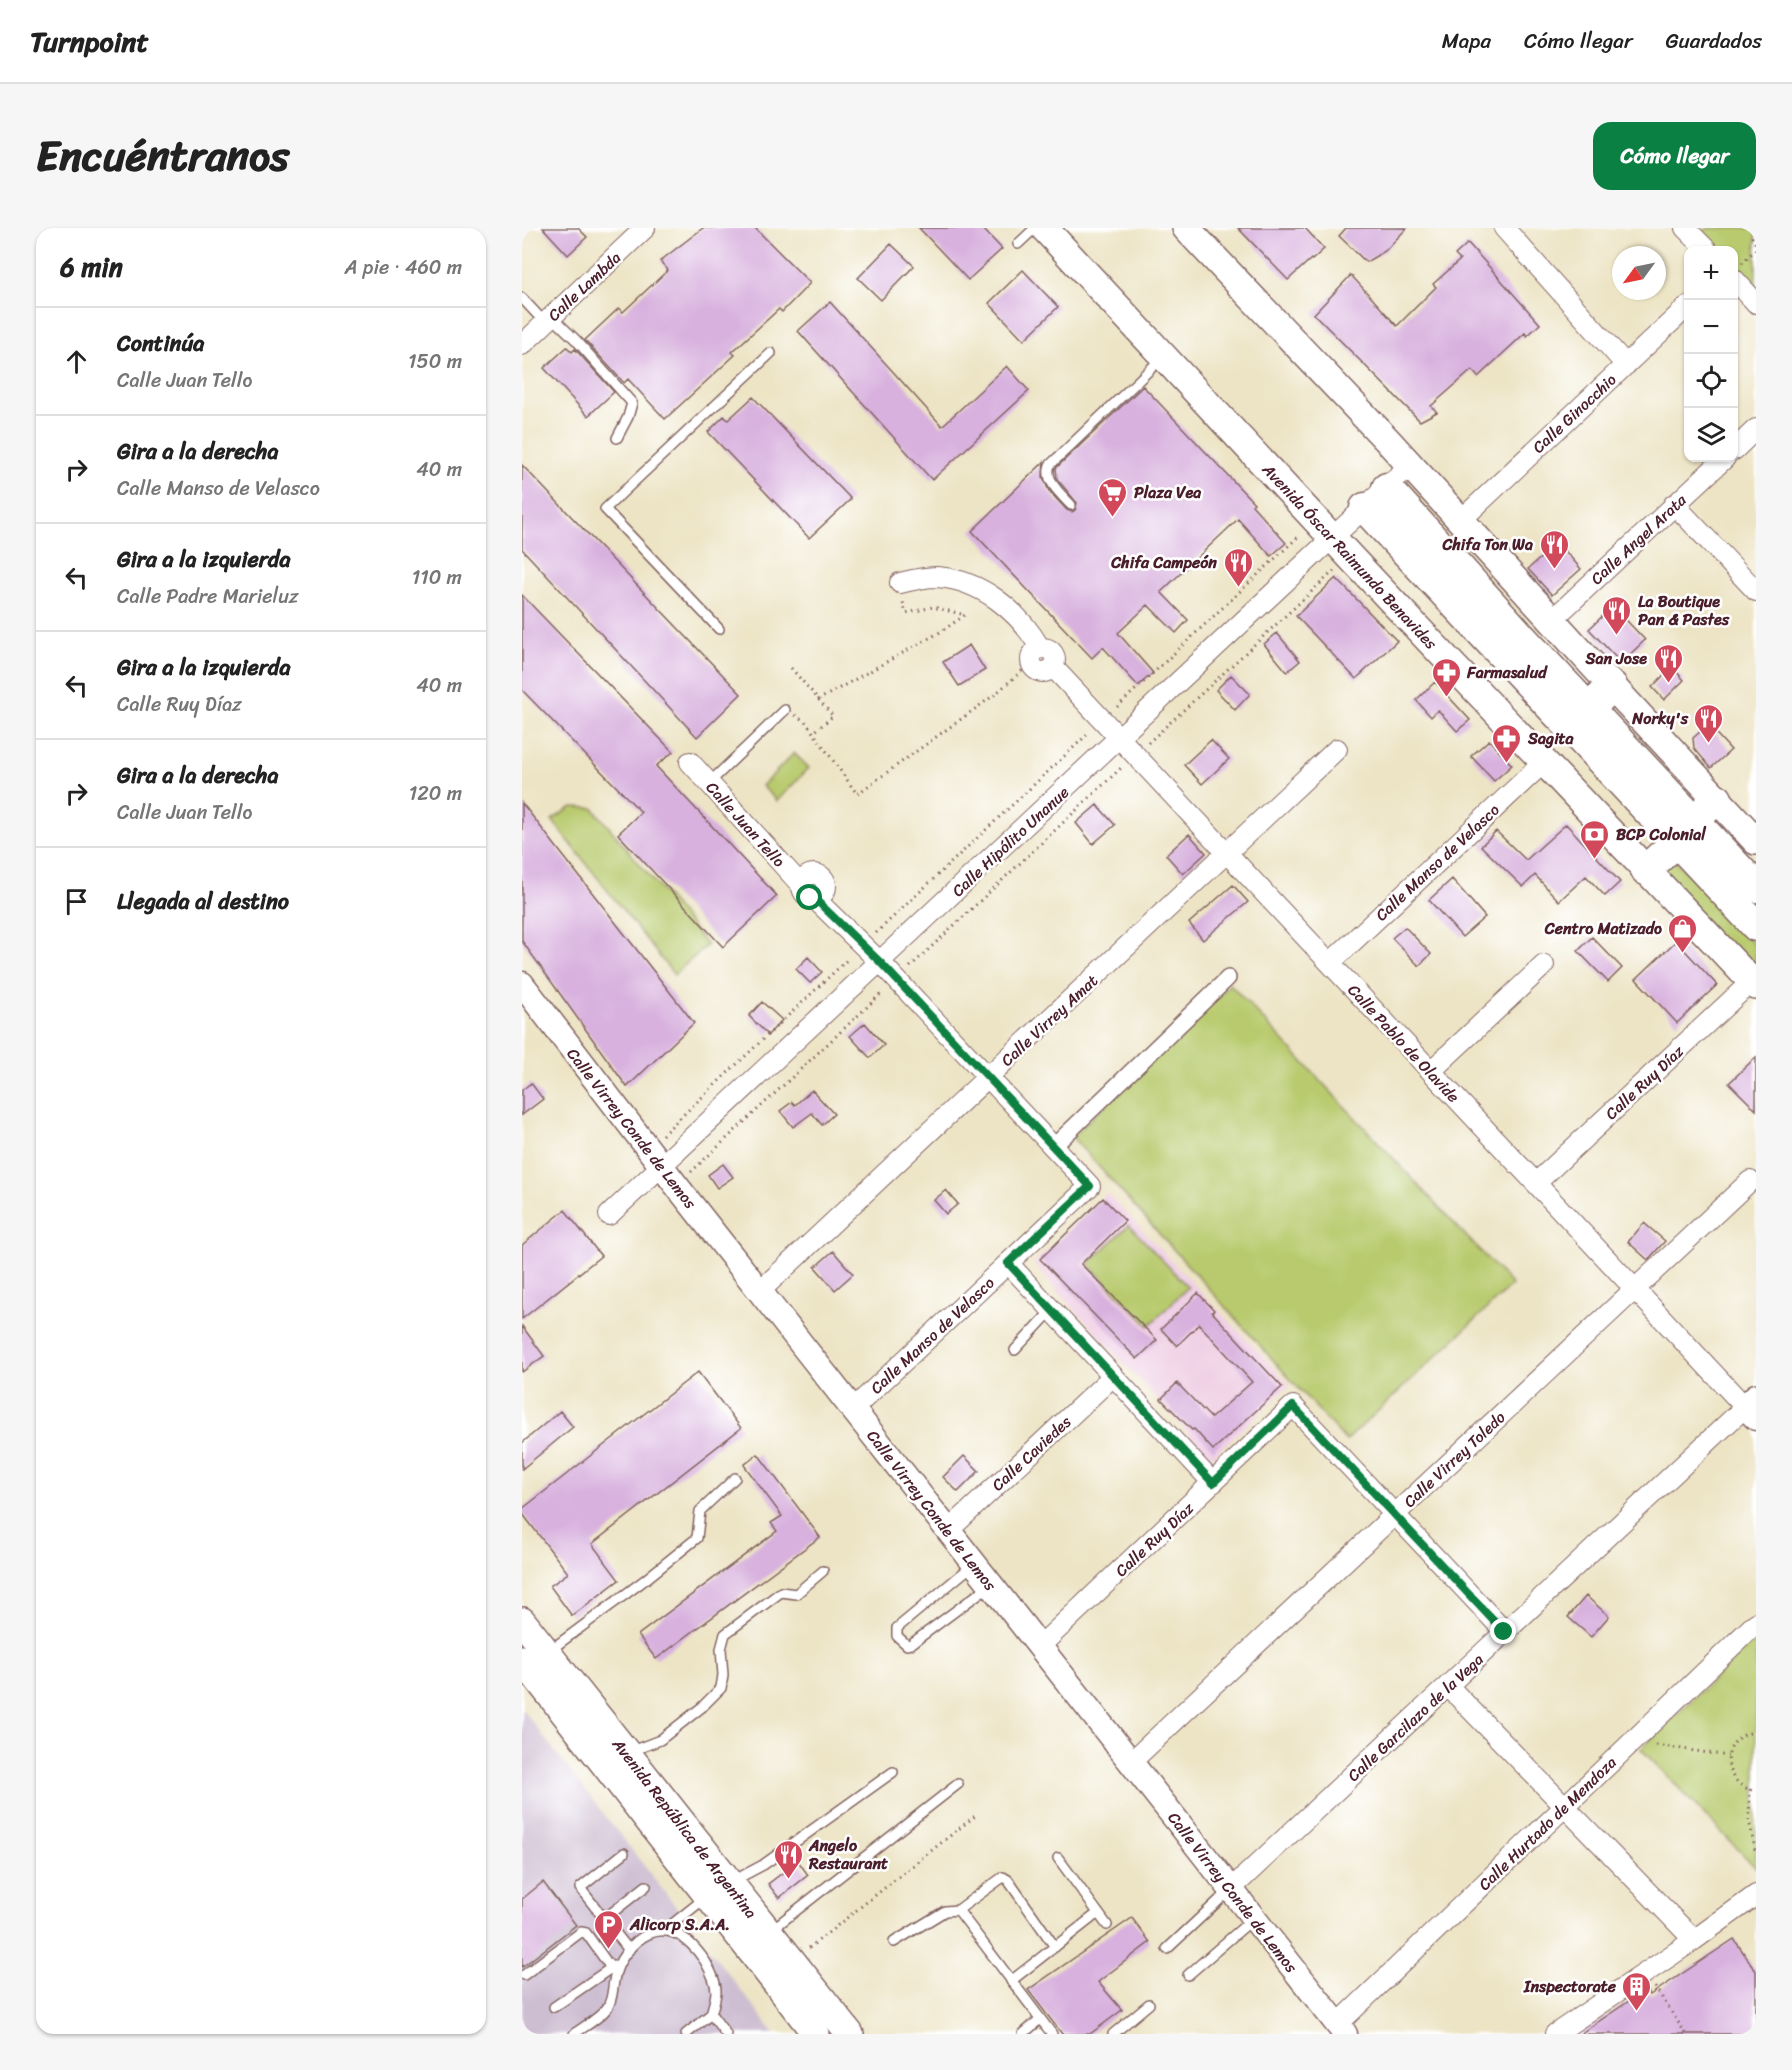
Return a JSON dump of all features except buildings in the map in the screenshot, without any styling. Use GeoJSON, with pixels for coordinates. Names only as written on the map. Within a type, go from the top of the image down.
{"type":"FeatureCollection","features":[{"type":"Feature","properties":{"kind":"main road","name":"Avenida Óscar Raimundo Benavides"},"geometry":{"type":"LineString","coordinates":[[1044,228],[1754,984]]}},
{"type":"Feature","properties":{"kind":"main road"},"geometry":{"type":"LineString","coordinates":[[1186,228],[1410,465],[1611,687],[1756,841]]}},
{"type":"Feature","properties":{"kind":"main road"},"geometry":{"type":"LineString","coordinates":[[1387,488],[1589,709],[1756,926]]}},
{"type":"Feature","properties":{"kind":"main road"},"geometry":{"type":"LineString","coordinates":[[1365,508],[1685,831],[1756,887]]}},
{"type":"Feature","properties":{"kind":"main road"},"geometry":{"type":"LineString","coordinates":[[1589,709],[1611,687]]}},
{"type":"Feature","properties":{"kind":"main road"},"geometry":{"type":"LineString","coordinates":[[1646,870],[1717,800]]}},
{"type":"Feature","properties":{"kind":"main road","name":"Avenida República de Argentina"},"geometry":{"type":"LineString","coordinates":[[522,1621],[532,1652],[711,1881],[816,2034]]}},
{"type":"Feature","properties":{"kind":"main road","name":"Avenida República de Argentina"},"geometry":{"type":"LineString","coordinates":[[532,1652],[627,1754],[644,1795]]}},
{"type":"Feature","properties":{"kind":"main road","name":"Avenida República de Argentina"},"geometry":{"type":"LineString","coordinates":[[711,1881],[768,1933],[850,2034]]}},
{"type":"Feature","properties":{"kind":"street","name":"Calle Lambda"},"geometry":{"type":"LineString","coordinates":[[522,345],[645,228]]}},
{"type":"Feature","properties":{"kind":"street"},"geometry":{"type":"LineString","coordinates":[[1504,228],[1626,365]]}},
{"type":"Feature","properties":{"kind":"street"},"geometry":{"type":"LineString","coordinates":[[1687,229],[1703,246]]}},
{"type":"Feature","properties":{"kind":"street"},"geometry":{"type":"LineString","coordinates":[[1738,271],[1756,303]]}},
{"type":"Feature","properties":{"kind":"street","name":"Calle Ginocchio"},"geometry":{"type":"LineString","coordinates":[[1461,521],[1684,311]]}},
{"type":"Feature","properties":{"kind":"street"},"geometry":{"type":"LineString","coordinates":[[1738,446],[1756,429]]}},
{"type":"Feature","properties":{"kind":"street","name":"Calle Angel Arata"},"geometry":{"type":"LineString","coordinates":[[1551,621],[1721,462]]}},
{"type":"Feature","properties":{"kind":"street","name":"Calle Hipólito Unanue"},"geometry":{"type":"LineString","coordinates":[[609,1215],[1410,465]]}},
{"type":"Feature","properties":{"kind":"street"},"geometry":{"type":"LineString","coordinates":[[1674,504],[1756,591]]}},
{"type":"Feature","properties":{"kind":"street","name":"Calle Pablo de Olavide"},"geometry":{"type":"LineString","coordinates":[[900,588],[934,577],[951,579],[969,585],[1001,603],[1016,615],[1030,629],[1036,656],[1047,649],[1053,653],[1055,660],[1053,667],[1635,1289],[1752,1407]]}},
{"type":"Feature","properties":{"kind":"street","name":"Calle Virrey Amat"},"geometry":{"type":"LineString","coordinates":[[760,1291],[1337,749]]}},
{"type":"Feature","properties":{"kind":"street","name":"Calle Juan Tello"},"geometry":{"type":"LineString","coordinates":[[690,762],[807,892],[880,962],[1090,1186]]}},
{"type":"Feature","properties":{"kind":"street","name":"Calle Manso de Velasco"},"geometry":{"type":"LineString","coordinates":[[1330,963],[1544,762]]}},
{"type":"Feature","properties":{"kind":"street"},"geometry":{"type":"LineString","coordinates":[[1431,1071],[1544,965]]}},
{"type":"Feature","properties":{"kind":"street"},"geometry":{"type":"LineString","coordinates":[[1053,1147],[1228,978]]}},
{"type":"Feature","properties":{"kind":"street","name":"Calle Virrey Conde de Lemos"},"geometry":{"type":"LineString","coordinates":[[522,984],[662,1167],[1341,2029]]}},
{"type":"Feature","properties":{"kind":"street","name":"Calle Ruy Díaz"},"geometry":{"type":"LineString","coordinates":[[1536,1183],[1754,984]]}},
{"type":"Feature","properties":{"kind":"street","name":"Calle Virrey Toledo"},"geometry":{"type":"LineString","coordinates":[[1131,1762],[1750,1182]]}},
{"type":"Feature","properties":{"kind":"street","name":"Calle Manso de Velasco"},"geometry":{"type":"LineString","coordinates":[[853,1409],[1090,1186]]}},
{"type":"Feature","properties":{"kind":"street"},"geometry":{"type":"LineString","coordinates":[[1008,1263],[1213,1483]]}},
{"type":"Feature","properties":{"kind":"street","name":"Calle Caviedes"},"geometry":{"type":"LineString","coordinates":[[948,1530],[1113,1376]]}},
{"type":"Feature","properties":{"kind":"street","name":"Calle Ruy Díaz"},"geometry":{"type":"LineString","coordinates":[[1040,1646],[1293,1406],[1394,1515]]}},
{"type":"Feature","properties":{"kind":"street","name":"Calle Garcilazo de la Vega"},"geometry":{"type":"LineString","coordinates":[[1231,1889],[1504,1632],[1752,1407]]}},
{"type":"Feature","properties":{"kind":"street"},"geometry":{"type":"LineString","coordinates":[[1394,1515],[1504,1632]]}},
{"type":"Feature","properties":{"kind":"street","name":"Calle Hurtado de Mendoza"},"geometry":{"type":"LineString","coordinates":[[1341,2029],[1565,1806],[1755,1625]]}},
{"type":"Feature","properties":{"kind":"street"},"geometry":{"type":"LineString","coordinates":[[1448,1686],[1694,1940]]}},
{"type":"Feature","properties":{"kind":"street"},"geometry":{"type":"LineString","coordinates":[[1555,2034],[1756,1895]]}},
{"type":"Feature","properties":{"kind":"lane"},"geometry":{"type":"LineString","coordinates":[[1018,244],[1035,228]]}},
{"type":"Feature","properties":{"kind":"lane"},"geometry":{"type":"LineString","coordinates":[[522,298],[576,340],[632,403],[628,417],[617,438]]}},
{"type":"Feature","properties":{"kind":"lane"},"geometry":{"type":"LineString","coordinates":[[719,629],[605,509],[771,353]]}},
{"type":"Feature","properties":{"kind":"lane"},"geometry":{"type":"LineString","coordinates":[[1071,505],[1049,479],[1047,472],[1050,465],[1164,357]]}},
{"type":"Feature","properties":{"kind":"lane"},"geometry":{"type":"LineString","coordinates":[[709,783],[785,710]]}},
{"type":"Feature","properties":{"kind":"lane"},"geometry":{"type":"LineString","coordinates":[[1015,1350],[1052,1310]]}},
{"type":"Feature","properties":{"kind":"lane"},"geometry":{"type":"LineString","coordinates":[[532,1652],[646,1579],[697,1538],[700,1511],[735,1478]]}},
{"type":"Feature","properties":{"kind":"lane"},"geometry":{"type":"LineString","coordinates":[[974,1563],[897,1628],[897,1636],[907,1645],[911,1644],[991,1584]]}},
{"type":"Feature","properties":{"kind":"lane"},"geometry":{"type":"LineString","coordinates":[[627,1754],[660,1740],[721,1689],[723,1675],[721,1649],[725,1634],[782,1592],[796,1594],[823,1571]]}},
{"type":"Feature","properties":{"kind":"lane"},"geometry":{"type":"LineString","coordinates":[[665,1930],[711,1881],[763,1864],[893,1772]]}},
{"type":"Feature","properties":{"kind":"lane"},"geometry":{"type":"LineString","coordinates":[[768,1933],[958,1784]]}},
{"type":"Feature","properties":{"kind":"lane"},"geometry":{"type":"LineString","coordinates":[[624,1853],[580,1888],[629,1950]]}},
{"type":"Feature","properties":{"kind":"lane"},"geometry":{"type":"LineString","coordinates":[[1058,1858],[1107,1925]]}},
{"type":"Feature","properties":{"kind":"lane"},"geometry":{"type":"LineString","coordinates":[[894,1942],[945,1911],[958,1910],[1006,1878],[1055,1947]]}},
{"type":"Feature","properties":{"kind":"lane"},"geometry":{"type":"LineString","coordinates":[[604,1919],[646,1887]]}},
{"type":"Feature","properties":{"kind":"lane"},"geometry":{"type":"LineString","coordinates":[[1167,1949],[1231,1889]]}},
{"type":"Feature","properties":{"kind":"lane"},"geometry":{"type":"LineString","coordinates":[[958,1910],[1052,2034]]}},
{"type":"Feature","properties":{"kind":"lane"},"geometry":{"type":"LineString","coordinates":[[1011,1981],[1098,1913]]}},
{"type":"Feature","properties":{"kind":"lane"},"geometry":{"type":"LineString","coordinates":[[1188,1975],[1254,1918]]}},
{"type":"Feature","properties":{"kind":"lane"},"geometry":{"type":"LineString","coordinates":[[574,2034],[606,2010],[612,1998],[614,1980],[620,1962],[629,1950],[637,1941],[654,1932],[665,1930],[683,1936],[698,1952],[711,1971],[716,1991],[711,2014],[686,2034]]}},
{"type":"Feature","properties":{"kind":"lane"},"geometry":{"type":"LineString","coordinates":[[524,1974],[581,1932],[586,1933],[611,1968]]}},
{"type":"Feature","properties":{"kind":"lane"},"geometry":{"type":"LineString","coordinates":[[554,2007],[620,1962]]}},
{"type":"Feature","properties":{"kind":"lane"},"geometry":{"type":"LineString","coordinates":[[1113,2034],[1149,2004]]}},
{"type":"Feature","properties":{"kind":"lane"},"geometry":{"type":"LineString","coordinates":[[711,2014],[726,2034]]}},
{"type":"Feature","properties":{"kind":"lane"},"geometry":{"type":"LineString","coordinates":[[1023,2034],[1041,2019]]}},
{"type":"Feature","properties":{"kind":"path"},"geometry":{"type":"LineString","coordinates":[[1756,232],[1752,237],[1756,244]]}},
{"type":"Feature","properties":{"kind":"path"},"geometry":{"type":"LineString","coordinates":[[1738,271],[1756,249]]}},
{"type":"Feature","properties":{"kind":"path"},"geometry":{"type":"LineString","coordinates":[[662,1167],[863,946],[1303,532]]}},
{"type":"Feature","properties":{"kind":"path"},"geometry":{"type":"LineString","coordinates":[[662,1167],[897,980],[1135,754],[1337,568]]}},
{"type":"Feature","properties":{"kind":"path"},"geometry":{"type":"LineString","coordinates":[[819,700],[942,631],[965,615],[933,608],[906,613],[900,588]]}},
{"type":"Feature","properties":{"kind":"path"},"geometry":{"type":"LineString","coordinates":[[785,710],[805,721],[857,794],[985,702],[1036,656]]}},
{"type":"Feature","properties":{"kind":"path"},"geometry":{"type":"LineString","coordinates":[[791,669],[833,716],[814,732]]}},
{"type":"Feature","properties":{"kind":"path"},"geometry":{"type":"LineString","coordinates":[[1756,1732],[1743,1735],[1736,1740],[1728,1756],[1728,1766],[1737,1783],[1756,1791]]}},
{"type":"Feature","properties":{"kind":"path"},"geometry":{"type":"LineString","coordinates":[[1632,1742],[1728,1756]]}},
{"type":"Feature","properties":{"kind":"path"},"geometry":{"type":"LineString","coordinates":[[1750,1789],[1749,1820],[1756,1854]]}},
{"type":"Feature","properties":{"kind":"path"},"geometry":{"type":"LineString","coordinates":[[791,1962],[975,1816]]}},
{"type":"Feature","properties":{"kind":"path"},"geometry":{"type":"LineString","coordinates":[[1646,1973],[1686,2034]]}},
{"type":"Feature","properties":{"kind":"shaded area"},"geometry":{"type":"Polygon","coordinates":[[[1107,1193],[1290,1385],[1211,1458],[1033,1264],[1107,1193]]]}},
{"type":"Feature","properties":{"kind":"shaded area"},"geometry":{"type":"Polygon","coordinates":[[[522,1709],[775,2034],[522,2034],[522,1709]]]}},
{"type":"Feature","properties":{"kind":"green space"},"geometry":{"type":"Polygon","coordinates":[[[1708,228],[1756,228],[1756,295],[1738,276],[1738,246],[1709,246],[1697,235],[1708,228]]]}},
{"type":"Feature","properties":{"kind":"green space"},"geometry":{"type":"Polygon","coordinates":[[[794,753],[809,768],[777,801],[762,786],[794,753]]]}},
{"type":"Feature","properties":{"kind":"green space"},"geometry":{"type":"Polygon","coordinates":[[[572,807],[593,808],[707,945],[674,975],[552,820],[572,807]]]}},
{"type":"Feature","properties":{"kind":"green space"},"geometry":{"type":"Polygon","coordinates":[[[1672,860],[1682,867],[1756,946],[1756,978],[1663,880],[1663,867],[1672,860]]]}},
{"type":"Feature","properties":{"kind":"green space"},"geometry":{"type":"Polygon","coordinates":[[[1230,984],[1512,1285],[1346,1441],[1072,1137],[1230,984]]]}},
{"type":"Feature","properties":{"kind":"green space"},"geometry":{"type":"Polygon","coordinates":[[[1129,1225],[1188,1287],[1149,1326],[1088,1264],[1129,1225]]]}},
{"type":"Feature","properties":{"kind":"green space"},"geometry":{"type":"Polygon","coordinates":[[[1753,1641],[1756,1645],[1756,1868],[1641,1749],[1753,1641]]]}},
{"type":"Feature","properties":{"kind":"place","name":"Plaza Vea"},"geometry":{"type":"Point","coordinates":[1113,518]}},
{"type":"Feature","properties":{"kind":"place","name":"Chifa Ton Wa"},"geometry":{"type":"Point","coordinates":[1554,570]}},
{"type":"Feature","properties":{"kind":"place","name":"Chifa Campeón"},"geometry":{"type":"Point","coordinates":[1238,588]}},
{"type":"Feature","properties":{"kind":"place","name":"La Boutique Pan & Pastes"},"geometry":{"type":"Point","coordinates":[1617,636]}},
{"type":"Feature","properties":{"kind":"place","name":"San Jose"},"geometry":{"type":"Point","coordinates":[1668,684]}},
{"type":"Feature","properties":{"kind":"place","name":"Farmasalud"},"geometry":{"type":"Point","coordinates":[1446,698]}},
{"type":"Feature","properties":{"kind":"place","name":"Norky's"},"geometry":{"type":"Point","coordinates":[1709,744]}},
{"type":"Feature","properties":{"kind":"place","name":"Sagita"},"geometry":{"type":"Point","coordinates":[1507,764]}},
{"type":"Feature","properties":{"kind":"place","name":"BCP Colonial"},"geometry":{"type":"Point","coordinates":[1595,860]}},
{"type":"Feature","properties":{"kind":"place","name":"Centro Matizado"},"geometry":{"type":"Point","coordinates":[1683,954]}},
{"type":"Feature","properties":{"kind":"place","name":"Angelo Restaurant"},"geometry":{"type":"Point","coordinates":[788,1880]}},
{"type":"Feature","properties":{"kind":"place","name":"Alicorp S.A.A."},"geometry":{"type":"Point","coordinates":[609,1950]}},
{"type":"Feature","properties":{"kind":"place","name":"Inspectorate"},"geometry":{"type":"Point","coordinates":[1637,2012]}},
{"type":"Feature","properties":{"kind":"route"},"geometry":{"type":"LineString","coordinates":[[810,898],[814,898],[880,962],[1090,1186],[1008,1263],[1213,1483],[1293,1406],[1504,1632]]}}]}
